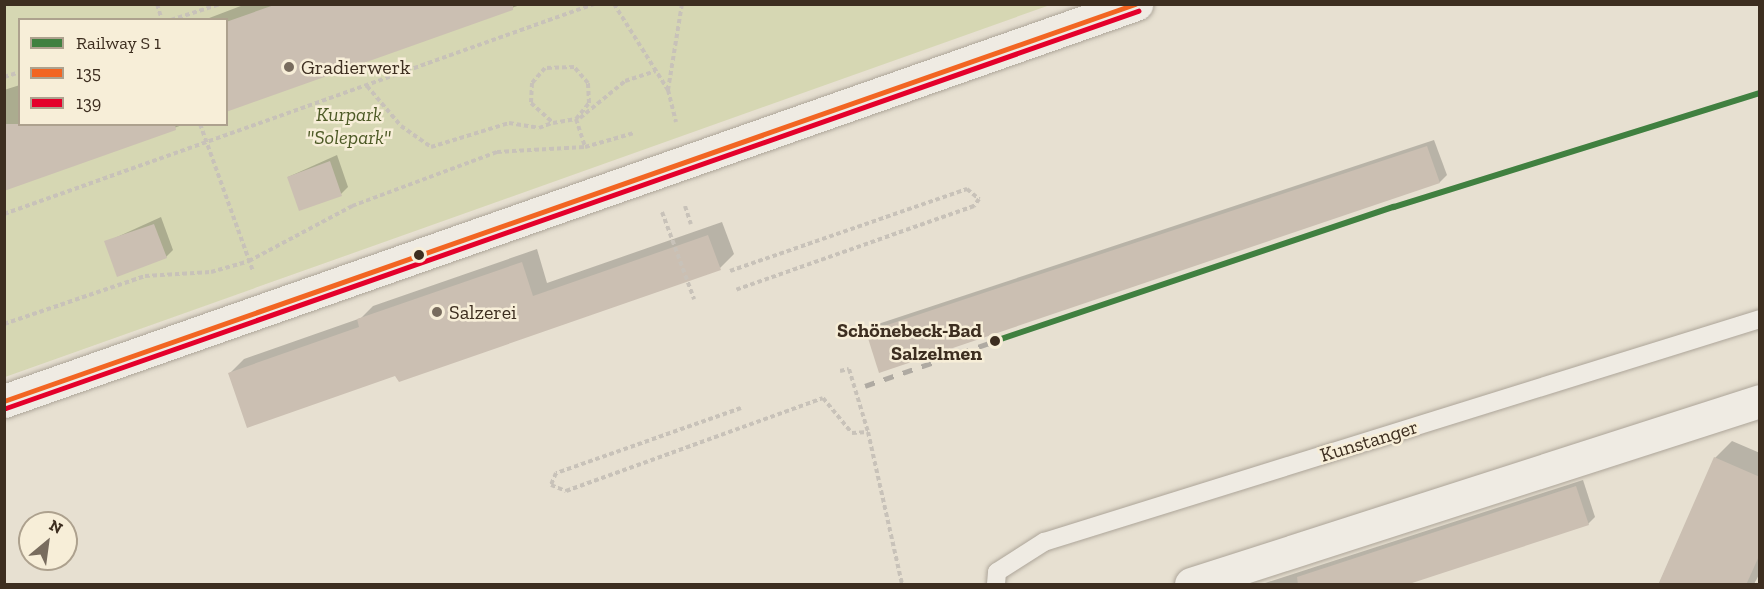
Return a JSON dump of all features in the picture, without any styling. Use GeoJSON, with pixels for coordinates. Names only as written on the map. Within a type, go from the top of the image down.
{"type":"FeatureCollection","features":[{"type":"Feature","properties":{"kind":"street"},"geometry":{"type":"LineString","coordinates":[[4,401],[1136,4]]}},
{"type":"Feature","properties":{"kind":"street"},"geometry":{"type":"LineString","coordinates":[[1191,585],[1760,401]]}},
{"type":"Feature","properties":{"kind":"lane","name":"Kunstanger"},"geometry":{"type":"LineString","coordinates":[[996,585],[997,572],[1044,542],[1760,319]]}},
{"type":"Feature","properties":{"kind":"path"},"geometry":{"type":"LineString","coordinates":[[177,18],[220,4]]}},
{"type":"Feature","properties":{"kind":"path"},"geometry":{"type":"LineString","coordinates":[[4,214],[207,144],[594,4]]}},
{"type":"Feature","properties":{"kind":"path"},"geometry":{"type":"LineString","coordinates":[[614,4],[668,90],[677,122],[665,125]]}},
{"type":"Feature","properties":{"kind":"path"},"geometry":{"type":"LineString","coordinates":[[668,90],[682,4]]}},
{"type":"Feature","properties":{"kind":"path"},"geometry":{"type":"LineString","coordinates":[[553,123],[536,112],[529,93],[537,74],[554,64],[574,67],[588,83],[589,103],[576,119]]}},
{"type":"Feature","properties":{"kind":"path"},"geometry":{"type":"LineString","coordinates":[[367,86],[401,126],[431,147],[509,123],[539,128],[576,119],[602,105],[625,81],[655,71]]}},
{"type":"Feature","properties":{"kind":"path"},"geometry":{"type":"LineString","coordinates":[[576,119],[585,147]]}},
{"type":"Feature","properties":{"kind":"path"},"geometry":{"type":"LineString","coordinates":[[201,126],[249,261]]}},
{"type":"Feature","properties":{"kind":"path"},"geometry":{"type":"LineString","coordinates":[[4,324],[145,276],[211,272],[249,261],[352,206],[497,152],[585,147],[642,131]]}},
{"type":"Feature","properties":{"kind":"path"},"geometry":{"type":"LineString","coordinates":[[730,271],[967,189],[979,199],[974,206],[736,290]]}},
{"type":"Feature","properties":{"kind":"path"},"geometry":{"type":"LineString","coordinates":[[682,197],[691,224]]}},
{"type":"Feature","properties":{"kind":"path"},"geometry":{"type":"LineString","coordinates":[[660,205],[694,299]]}},
{"type":"Feature","properties":{"kind":"path"},"geometry":{"type":"LineString","coordinates":[[840,371],[849,369],[868,432],[902,585]]}},
{"type":"Feature","properties":{"kind":"path"},"geometry":{"type":"LineString","coordinates":[[741,408],[556,473],[551,485],[566,491],[823,398],[841,424],[852,433],[868,432]]}},
{"type":"Feature","properties":{"kind":"green space","name":"Kurpark \"Solepark\""},"geometry":{"type":"Polygon","coordinates":[[[5,4],[1050,5],[5,377],[5,4]]]}},
{"type":"Feature","properties":{"kind":"building","name":"Gradierwerk"},"geometry":{"type":"Polygon","coordinates":[[[277,4],[513,4],[513,10],[228,111],[228,21],[277,4]]]}},
{"type":"Feature","properties":{"kind":"building"},"geometry":{"type":"Polygon","coordinates":[[[4,124],[18,124],[18,126],[175,126],[176,130],[4,191],[4,124]]]}},
{"type":"Feature","properties":{"kind":"building"},"geometry":{"type":"Polygon","coordinates":[[[1427,146],[1440,183],[879,373],[866,332],[1427,146]]]}},
{"type":"Feature","properties":{"kind":"building"},"geometry":{"type":"Polygon","coordinates":[[[330,161],[342,196],[299,211],[287,177],[330,161]]]}},
{"type":"Feature","properties":{"kind":"building"},"geometry":{"type":"Polygon","coordinates":[[[154,224],[167,258],[117,277],[104,241],[154,224]]]}},
{"type":"Feature","properties":{"kind":"building"},"geometry":{"type":"Polygon","coordinates":[[[708,235],[721,270],[399,382],[395,376],[247,428],[228,373],[359,327],[357,319],[522,262],[533,296],[708,235]]]}},
{"type":"Feature","properties":{"kind":"building"},"geometry":{"type":"Polygon","coordinates":[[[1714,457],[1760,477],[1760,554],[1746,585],[1658,585],[1714,457]]]}},
{"type":"Feature","properties":{"kind":"building"},"geometry":{"type":"Polygon","coordinates":[[[1576,486],[1589,525],[1406,585],[1298,585],[1297,577],[1576,486]]]}},
{"type":"Feature","properties":{"kind":"railway"},"geometry":{"type":"LineString","coordinates":[[865,386],[995,341]]}},
{"type":"Feature","properties":{"kind":"transit line","name":"135"},"geometry":{"type":"LineString","coordinates":[[4,401],[1135,4]]}},
{"type":"Feature","properties":{"kind":"transit line","name":"139"},"geometry":{"type":"LineString","coordinates":[[6,408],[1138,11]]}},
{"type":"Feature","properties":{"kind":"transit line"},"geometry":{"type":"LineString","coordinates":[[995,341],[1394,207],[1760,93]]}},
{"type":"Feature","properties":{"kind":"place","name":"Gradierwerk"},"geometry":{"type":"Point","coordinates":[289,67]}},
{"type":"Feature","properties":{"kind":"place","name":"Salzerei"},"geometry":{"type":"Point","coordinates":[437,312]}},
{"type":"Feature","properties":{"kind":"place","name":"Schönebeck-Bad Salzelmen"},"geometry":{"type":"Point","coordinates":[995,341]}}]}
